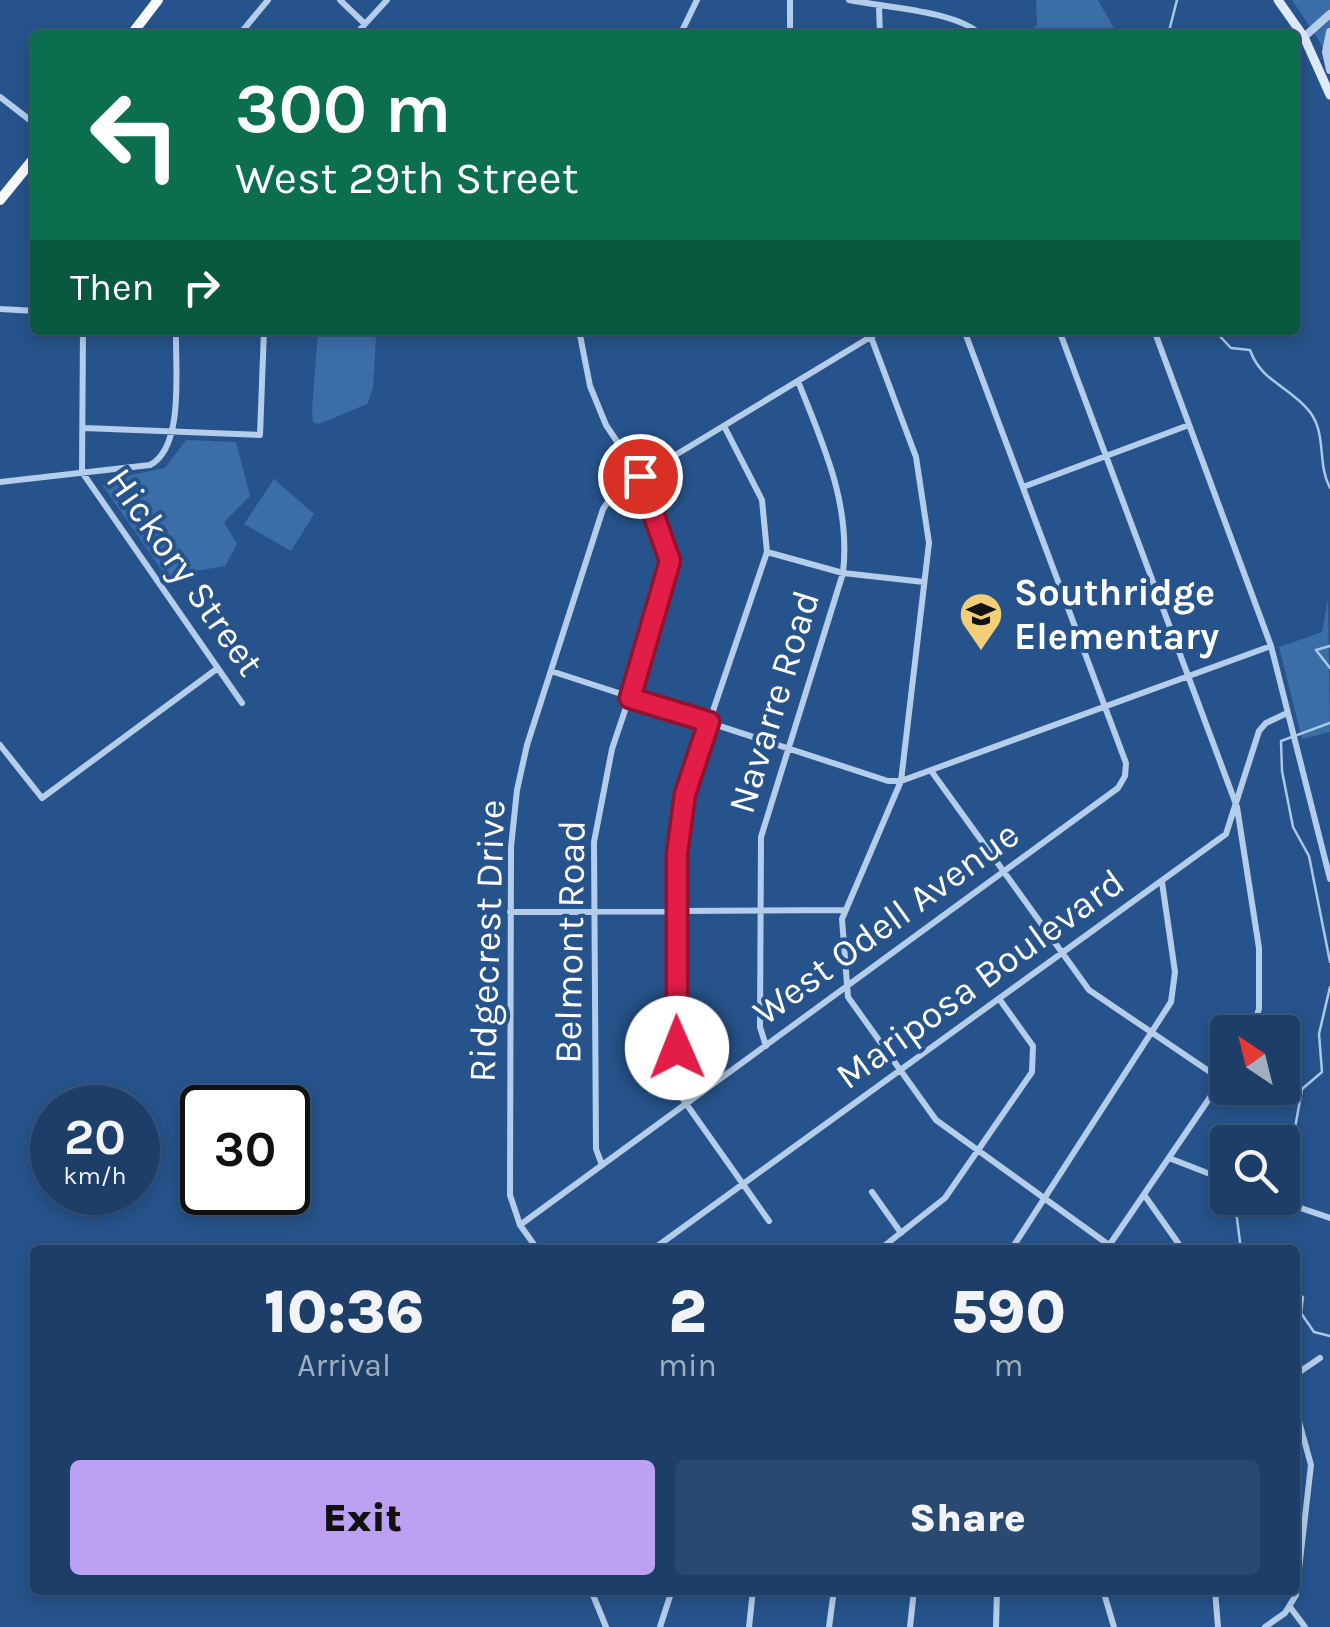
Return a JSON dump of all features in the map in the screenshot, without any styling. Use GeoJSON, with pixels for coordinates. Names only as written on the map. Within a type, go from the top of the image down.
{"type":"FeatureCollection","features":[{"type":"Feature","properties":{"kind":"main road"},"geometry":{"type":"LineString","coordinates":[[135,30],[158,0]]}},
{"type":"Feature","properties":{"kind":"main road"},"geometry":{"type":"LineString","coordinates":[[1278,0],[1294,30]]}},
{"type":"Feature","properties":{"kind":"main road"},"geometry":{"type":"LineString","coordinates":[[1300,42],[1330,96]]}},
{"type":"Feature","properties":{"kind":"main road"},"geometry":{"type":"LineString","coordinates":[[0,200],[30,164]]}},
{"type":"Feature","properties":{"kind":"street"},"geometry":{"type":"LineString","coordinates":[[243,30],[268,0]]}},
{"type":"Feature","properties":{"kind":"street"},"geometry":{"type":"LineString","coordinates":[[340,0],[366,24]]}},
{"type":"Feature","properties":{"kind":"street"},"geometry":{"type":"LineString","coordinates":[[360,30],[387,0]]}},
{"type":"Feature","properties":{"kind":"street"},"geometry":{"type":"LineString","coordinates":[[682,30],[697,0]]}},
{"type":"Feature","properties":{"kind":"street"},"geometry":{"type":"LineString","coordinates":[[790,0],[790,30]]}},
{"type":"Feature","properties":{"kind":"street"},"geometry":{"type":"LineString","coordinates":[[849,0],[953,20],[977,30]]}},
{"type":"Feature","properties":{"kind":"street"},"geometry":{"type":"LineString","coordinates":[[879,6],[880,30]]}},
{"type":"Feature","properties":{"kind":"street"},"geometry":{"type":"LineString","coordinates":[[1300,39],[1330,14]]}},
{"type":"Feature","properties":{"kind":"street"},"geometry":{"type":"LineString","coordinates":[[1330,32],[1326,52],[1330,70]]}},
{"type":"Feature","properties":{"kind":"street"},"geometry":{"type":"LineString","coordinates":[[0,97],[30,120]]}},
{"type":"Feature","properties":{"kind":"street"},"geometry":{"type":"LineString","coordinates":[[0,309],[30,311]]}},
{"type":"Feature","properties":{"kind":"street"},"geometry":{"type":"LineString","coordinates":[[82,472],[83,335]]}},
{"type":"Feature","properties":{"kind":"street"},"geometry":{"type":"LineString","coordinates":[[0,482],[150,465],[167,452],[173,432],[176,335]]}},
{"type":"Feature","properties":{"kind":"street"},"geometry":{"type":"LineString","coordinates":[[84,428],[260,435],[264,335]]}},
{"type":"Feature","properties":{"kind":"street","name":"Belmont Road"},"geometry":{"type":"LineString","coordinates":[[580,335],[590,386],[606,426],[640,476],[670,561],[600,802],[594,842],[596,1149],[602,1165]]}},
{"type":"Feature","properties":{"kind":"street","name":"Ridgecrest Drive"},"geometry":{"type":"LineString","coordinates":[[534,1245],[520,1225],[510,1195],[510,912],[517,790],[603,509],[616,491],[873,335]]}},
{"type":"Feature","properties":{"kind":"street"},"geometry":{"type":"LineString","coordinates":[[966,335],[1104,707]]}},
{"type":"Feature","properties":{"kind":"street"},"geometry":{"type":"LineString","coordinates":[[1061,335],[1236,807],[1259,948],[1257,1015]]}},
{"type":"Feature","properties":{"kind":"street"},"geometry":{"type":"LineString","coordinates":[[1156,335],[1271,646],[1330,880]]}},
{"type":"Feature","properties":{"kind":"street"},"geometry":{"type":"LineString","coordinates":[[870,337],[922,479],[928,519],[901,781],[844,910],[848,997],[936,1120],[1104,1245]]}},
{"type":"Feature","properties":{"kind":"street","name":"Navarre Road"},"geometry":{"type":"LineString","coordinates":[[766,1046],[760,1026],[761,837],[843,573],[846,526],[842,498],[798,382]]}},
{"type":"Feature","properties":{"kind":"street"},"geometry":{"type":"LineString","coordinates":[[1022,487],[1189,425]]}},
{"type":"Feature","properties":{"kind":"street"},"geometry":{"type":"LineString","coordinates":[[724,426],[762,500],[767,552],[685,794],[677,854],[678,1082],[687,1104],[769,1221]]}},
{"type":"Feature","properties":{"kind":"street","name":"Hickory Street"},"geometry":{"type":"LineString","coordinates":[[82,472],[242,703]]}},
{"type":"Feature","properties":{"kind":"street"},"geometry":{"type":"LineString","coordinates":[[767,552],[843,573],[924,582]]}},
{"type":"Feature","properties":{"kind":"street"},"geometry":{"type":"LineString","coordinates":[[551,671],[888,781],[901,781],[1271,646]]}},
{"type":"Feature","properties":{"kind":"street"},"geometry":{"type":"LineString","coordinates":[[0,745],[42,798],[218,668]]}},
{"type":"Feature","properties":{"kind":"street","name":"West Odell Avenue"},"geometry":{"type":"LineString","coordinates":[[520,1225],[1118,788],[1126,776],[1126,764],[1104,707]]}},
{"type":"Feature","properties":{"kind":"street","name":"Mariposa Boulevard"},"geometry":{"type":"LineString","coordinates":[[659,1245],[1226,834],[1259,731],[1266,723],[1286,714]]}},
{"type":"Feature","properties":{"kind":"street"},"geometry":{"type":"LineString","coordinates":[[932,772],[1089,990],[1210,1072]]}},
{"type":"Feature","properties":{"kind":"street"},"geometry":{"type":"LineString","coordinates":[[1014,1245],[1154,1034],[1171,1002],[1175,972],[1162,882]]}},
{"type":"Feature","properties":{"kind":"street"},"geometry":{"type":"LineString","coordinates":[[510,912],[844,910]]}},
{"type":"Feature","properties":{"kind":"street"},"geometry":{"type":"LineString","coordinates":[[885,1245],[945,1198],[1035,1064],[1033,1046],[1000,1000]]}},
{"type":"Feature","properties":{"kind":"street"},"geometry":{"type":"LineString","coordinates":[[1110,1245],[1210,1098]]}},
{"type":"Feature","properties":{"kind":"street"},"geometry":{"type":"LineString","coordinates":[[1169,1158],[1210,1175]]}},
{"type":"Feature","properties":{"kind":"street"},"geometry":{"type":"LineString","coordinates":[[872,1192],[901,1233]]}},
{"type":"Feature","properties":{"kind":"street"},"geometry":{"type":"LineString","coordinates":[[1144,1196],[1179,1245]]}},
{"type":"Feature","properties":{"kind":"street"},"geometry":{"type":"LineString","coordinates":[[1300,1208],[1330,1218]]}},
{"type":"Feature","properties":{"kind":"street"},"geometry":{"type":"LineString","coordinates":[[1300,1372],[1320,1358]]}},
{"type":"Feature","properties":{"kind":"street"},"geometry":{"type":"LineString","coordinates":[[1300,1425],[1311,1465],[1300,1560]]}},
{"type":"Feature","properties":{"kind":"street"},"geometry":{"type":"LineString","coordinates":[[594,1595],[604,1627]]}},
{"type":"Feature","properties":{"kind":"street"},"geometry":{"type":"LineString","coordinates":[[660,1627],[670,1595]]}},
{"type":"Feature","properties":{"kind":"street"},"geometry":{"type":"LineString","coordinates":[[749,1627],[753,1595]]}},
{"type":"Feature","properties":{"kind":"street"},"geometry":{"type":"LineString","coordinates":[[829,1627],[833,1595]]}},
{"type":"Feature","properties":{"kind":"street"},"geometry":{"type":"LineString","coordinates":[[910,1627],[913,1595]]}},
{"type":"Feature","properties":{"kind":"street"},"geometry":{"type":"LineString","coordinates":[[996,1627],[998,1595]]}},
{"type":"Feature","properties":{"kind":"street"},"geometry":{"type":"LineString","coordinates":[[1104,1595],[1114,1627]]}},
{"type":"Feature","properties":{"kind":"street"},"geometry":{"type":"LineString","coordinates":[[1216,1595],[1218,1627]]}},
{"type":"Feature","properties":{"kind":"street"},"geometry":{"type":"LineString","coordinates":[[1266,1627],[1290,1607],[1296,1595]]}},
{"type":"Feature","properties":{"kind":"street"},"geometry":{"type":"LineString","coordinates":[[1290,1607],[1305,1627]]}},
{"type":"Feature","properties":{"kind":"shaded area"},"geometry":{"type":"Polygon","coordinates":[[[1036,0],[1098,0],[1115,30],[1030,30],[1037,25],[1036,0]]]}},
{"type":"Feature","properties":{"kind":"shaded area"},"geometry":{"type":"Polygon","coordinates":[[[1292,0],[1330,0],[1330,68],[1320,42],[1292,0]]]}},
{"type":"Feature","properties":{"kind":"shaded area"},"geometry":{"type":"Polygon","coordinates":[[[318,335],[376,335],[373,388],[367,404],[319,424],[313,422],[318,335]]]}},
{"type":"Feature","properties":{"kind":"shaded area"},"geometry":{"type":"Polygon","coordinates":[[[186,440],[236,442],[250,496],[224,522],[237,544],[225,566],[166,576],[103,486],[116,478],[165,468],[186,440]]]}},
{"type":"Feature","properties":{"kind":"shaded area"},"geometry":{"type":"Polygon","coordinates":[[[274,479],[314,514],[291,551],[244,524],[274,479]]]}},
{"type":"Feature","properties":{"kind":"shaded area"},"geometry":{"type":"Polygon","coordinates":[[[1328,599],[1330,732],[1302,739],[1279,647],[1322,632],[1328,599]]]}},
{"type":"Feature","properties":{"kind":"waterway"},"geometry":{"type":"LineString","coordinates":[[1169,30],[1177,0]]}},
{"type":"Feature","properties":{"kind":"waterway"},"geometry":{"type":"LineString","coordinates":[[1219,335],[1231,348],[1250,350],[1261,370],[1310,412],[1318,430],[1330,488]]}},
{"type":"Feature","properties":{"kind":"waterway"},"geometry":{"type":"LineString","coordinates":[[1330,646],[1316,650],[1330,668]]}},
{"type":"Feature","properties":{"kind":"waterway"},"geometry":{"type":"LineString","coordinates":[[1330,723],[1281,741],[1282,771],[1293,827],[1309,856],[1330,962]]}},
{"type":"Feature","properties":{"kind":"waterway"},"geometry":{"type":"LineString","coordinates":[[1296,1125],[1302,1089],[1322,1072],[1319,1034],[1330,987]]}},
{"type":"Feature","properties":{"kind":"waterway"},"geometry":{"type":"LineString","coordinates":[[1237,1215],[1240,1245]]}},
{"type":"Feature","properties":{"kind":"waterway"},"geometry":{"type":"LineString","coordinates":[[1300,1296],[1301,1313],[1314,1332],[1330,1336]]}},
{"type":"Feature","properties":{"kind":"place","name":"Southridge Elementary"},"geometry":{"type":"Point","coordinates":[981,652]}},
{"type":"Feature","properties":{"kind":"route"},"geometry":{"type":"LineString","coordinates":[[640,476],[670,561],[630,698],[709,722],[685,794],[677,854],[677,1048]]}}]}
